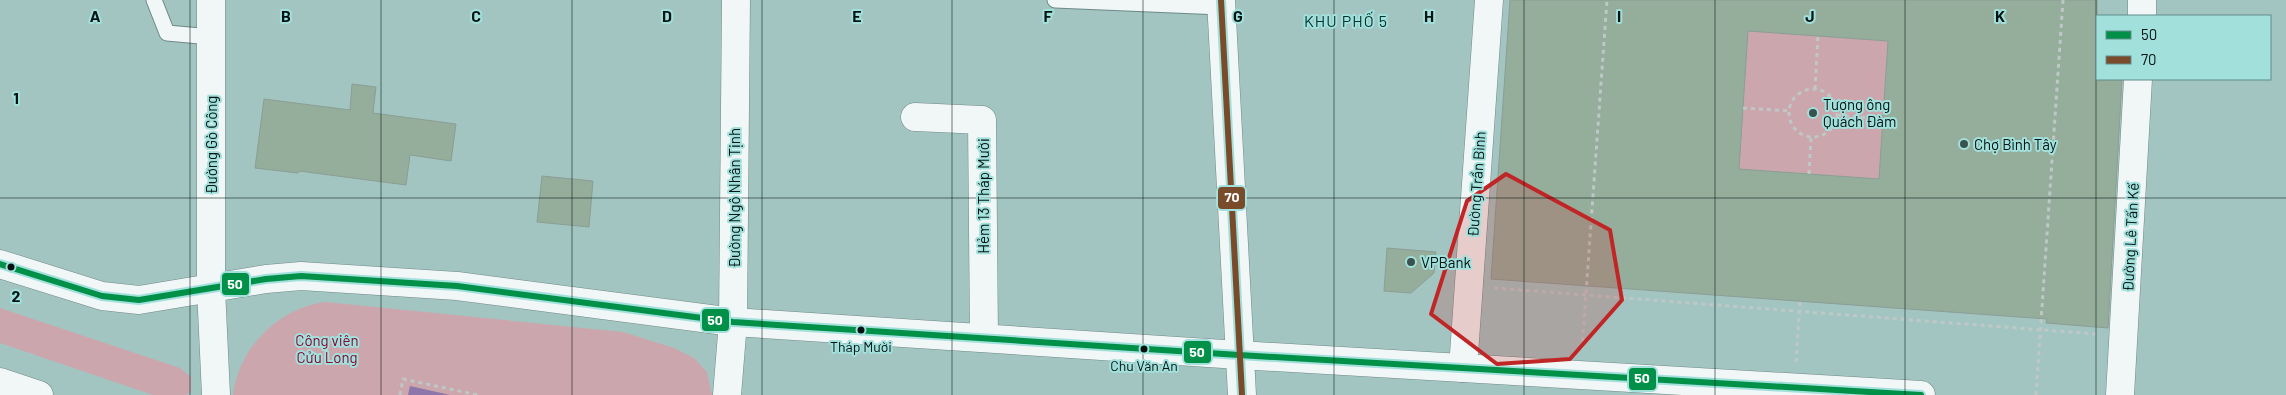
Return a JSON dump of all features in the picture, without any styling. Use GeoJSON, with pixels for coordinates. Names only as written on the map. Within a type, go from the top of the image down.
{"type":"FeatureCollection","features":[{"type":"Feature","properties":{"kind":"street","name":"Đường Gò Công"},"geometry":{"type":"LineString","coordinates":[[211,0],[210,290],[216,395]]}},
{"type":"Feature","properties":{"kind":"street","name":"Đường Ngô Nhân Tịnh"},"geometry":{"type":"LineString","coordinates":[[727,395],[732,322],[736,0]]}},
{"type":"Feature","properties":{"kind":"street","name":"Đường Trần Bình"},"geometry":{"type":"LineString","coordinates":[[1463,368],[1489,0]]}},
{"type":"Feature","properties":{"kind":"street"},"geometry":{"type":"LineString","coordinates":[[2142,0],[2142,15]]}},
{"type":"Feature","properties":{"kind":"street"},"geometry":{"type":"LineString","coordinates":[[1221,3],[1242,395]]}},
{"type":"Feature","properties":{"kind":"street","name":"Đường Lê Tấn Kế"},"geometry":{"type":"LineString","coordinates":[[2120,395],[2138,80]]}},
{"type":"Feature","properties":{"kind":"street","name":"Hẻm 13 Tháp Mười"},"geometry":{"type":"LineString","coordinates":[[915,117],[982,120],[984,338]]}},
{"type":"Feature","properties":{"kind":"street"},"geometry":{"type":"LineString","coordinates":[[0,264],[102,296],[139,300],[210,290],[266,279],[301,276],[457,286],[732,322],[1239,355],[1581,374],[1777,389],[1921,395]]}},
{"type":"Feature","properties":{"kind":"street"},"geometry":{"type":"LineString","coordinates":[[0,382],[38,395]]}},
{"type":"Feature","properties":{"kind":"lane"},"geometry":{"type":"LineString","coordinates":[[154,0],[167,33],[211,36]]}},
{"type":"Feature","properties":{"kind":"lane"},"geometry":{"type":"LineString","coordinates":[[1055,0],[1221,3]]}},
{"type":"Feature","properties":{"kind":"path"},"geometry":{"type":"LineString","coordinates":[[1581,374],[1607,0]]}},
{"type":"Feature","properties":{"kind":"path"},"geometry":{"type":"LineString","coordinates":[[2036,395],[2063,0]]}},
{"type":"Feature","properties":{"kind":"path"},"geometry":{"type":"LineString","coordinates":[[1816,89],[1818,35]]}},
{"type":"Feature","properties":{"kind":"path"},"geometry":{"type":"LineString","coordinates":[[1816,89],[1826,92],[1832,97],[1836,104],[1837,115],[1834,127],[1827,133],[1812,137],[1796,130],[1791,123],[1789,111],[1792,100],[1797,94],[1804,90],[1816,89]]}},
{"type":"Feature","properties":{"kind":"path"},"geometry":{"type":"LineString","coordinates":[[1743,108],[1789,111]]}},
{"type":"Feature","properties":{"kind":"path"},"geometry":{"type":"LineString","coordinates":[[1837,115],[1883,119]]}},
{"type":"Feature","properties":{"kind":"path"},"geometry":{"type":"LineString","coordinates":[[1809,174],[1812,137]]}},
{"type":"Feature","properties":{"kind":"path"},"geometry":{"type":"LineString","coordinates":[[1468,286],[2124,336]]}},
{"type":"Feature","properties":{"kind":"path"},"geometry":{"type":"LineString","coordinates":[[1777,389],[1800,311],[1800,301]]}},
{"type":"Feature","properties":{"kind":"path"},"geometry":{"type":"LineString","coordinates":[[400,395],[403,380],[478,395]]}},
{"type":"Feature","properties":{"kind":"highlighted area"},"geometry":{"type":"Polygon","coordinates":[[[1506,174],[1610,230],[1622,300],[1570,359],[1497,364],[1431,314],[1467,201],[1506,174]]]}},
{"type":"Feature","properties":{"kind":"green space"},"geometry":{"type":"Polygon","coordinates":[[[1748,31],[1888,41],[1879,179],[1739,169],[1748,31]]]}},
{"type":"Feature","properties":{"kind":"green space","name":"Công viên Cửu Long"},"geometry":{"type":"Polygon","coordinates":[[[325,302],[623,332],[674,348],[694,358],[707,372],[712,395],[233,395],[243,361],[264,333],[292,312],[325,302]]]}},
{"type":"Feature","properties":{"kind":"green space"},"geometry":{"type":"Polygon","coordinates":[[[0,308],[180,368],[191,377],[191,392],[186,395],[153,395],[0,343],[0,308]]]}},
{"type":"Feature","properties":{"kind":"shaded area"},"geometry":{"type":"Polygon","coordinates":[[[410,386],[450,395],[408,395],[410,386]]]}},
{"type":"Feature","properties":{"kind":"building","name":"Chợ Bình Tây"},"geometry":{"type":"Polygon","coordinates":[[[1510,0],[2097,0],[2096,80],[2122,80],[2108,328],[2046,323],[2047,319],[1491,279],[1510,0]],[[1748,31],[1739,169],[1879,179],[1888,41],[1748,31]]]}},
{"type":"Feature","properties":{"kind":"building"},"geometry":{"type":"Polygon","coordinates":[[[352,84],[376,87],[373,113],[456,124],[451,161],[410,155],[406,185],[299,171],[298,173],[255,168],[264,99],[350,110],[352,84]]]}},
{"type":"Feature","properties":{"kind":"building"},"geometry":{"type":"Polygon","coordinates":[[[542,176],[593,181],[589,227],[537,222],[542,176]]]}},
{"type":"Feature","properties":{"kind":"building","name":"VPBank"},"geometry":{"type":"Polygon","coordinates":[[[1387,248],[1436,252],[1434,273],[1411,293],[1384,291],[1387,248]]]}},
{"type":"Feature","properties":{"kind":"transit line","name":"70"},"geometry":{"type":"LineString","coordinates":[[1221,0],[1242,395]]}},
{"type":"Feature","properties":{"kind":"transit line","name":"50"},"geometry":{"type":"LineString","coordinates":[[0,264],[102,296],[139,300],[266,279],[301,276],[457,286],[733,322],[1239,355],[1921,395]]}},
{"type":"Feature","properties":{"kind":"place","name":"Tượng ông Quách Đàm"},"geometry":{"type":"Point","coordinates":[1813,113]}},
{"type":"Feature","properties":{"kind":"place","name":"Chợ Bình Tây"},"geometry":{"type":"Point","coordinates":[1964,144]}},
{"type":"Feature","properties":{"kind":"place","name":"VPBank"},"geometry":{"type":"Point","coordinates":[1411,262]}},
{"type":"Feature","properties":{"kind":"place","name":"Tháp Mười"},"geometry":{"type":"Point","coordinates":[861,330]}},
{"type":"Feature","properties":{"kind":"place","name":"Chu Văn An"},"geometry":{"type":"Point","coordinates":[1144,349]}},
{"type":"Feature","properties":{"kind":"district","name":"KHU PHỐ 5"},"geometry":{"type":"Point","coordinates":[1346,20]}}]}
